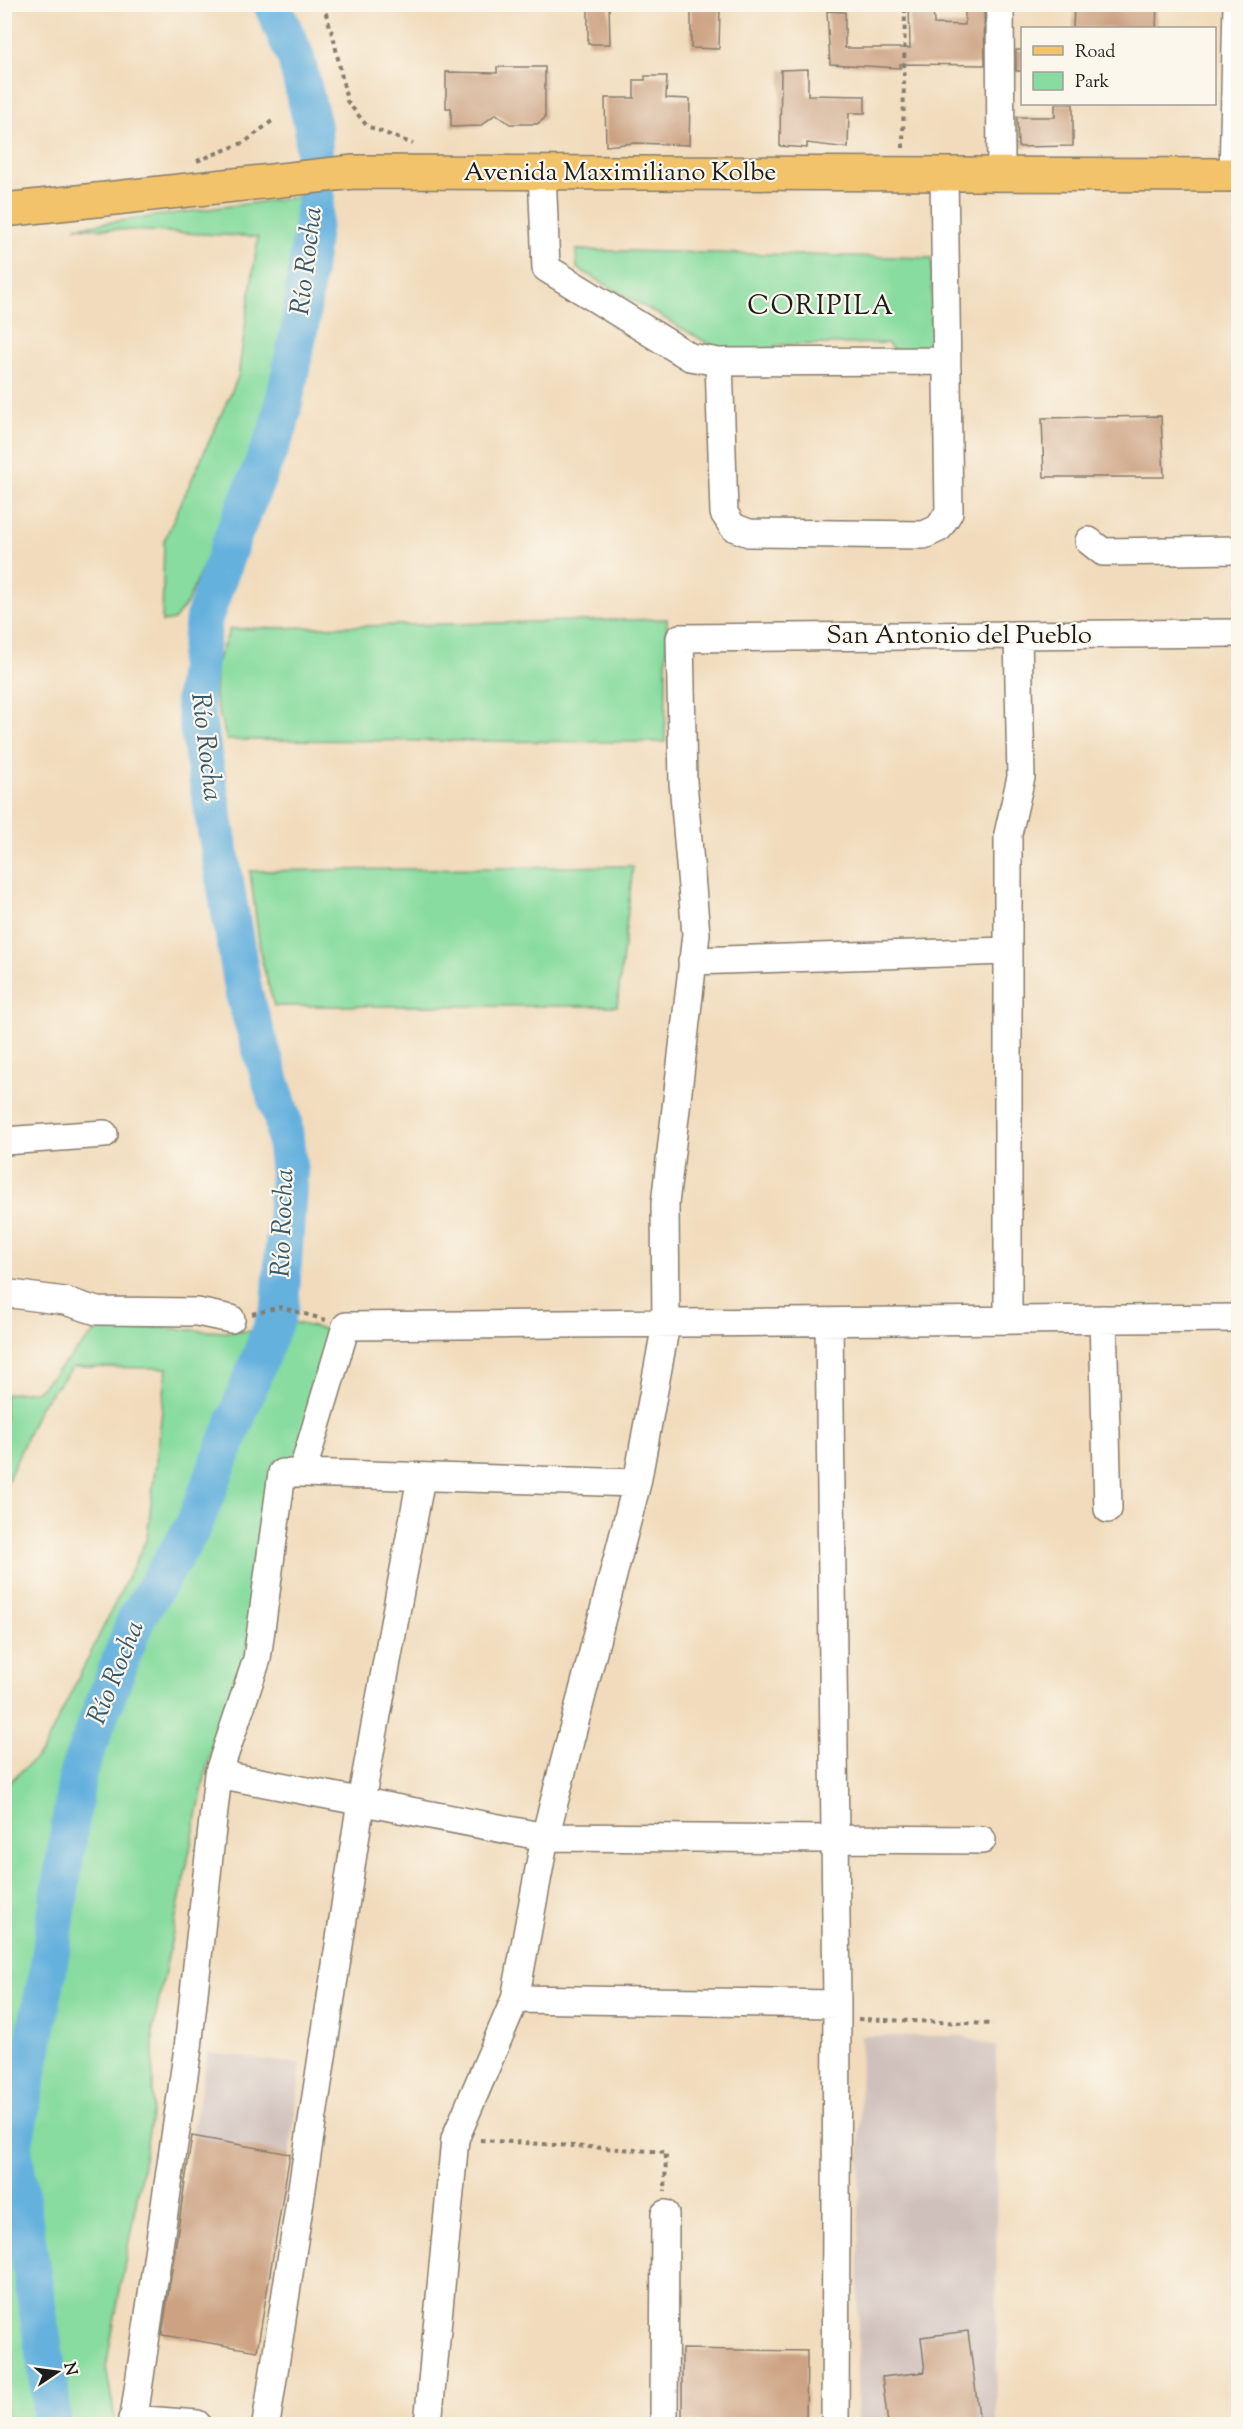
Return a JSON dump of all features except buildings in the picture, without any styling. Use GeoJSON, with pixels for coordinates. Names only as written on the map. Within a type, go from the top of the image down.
{"type":"FeatureCollection","features":[{"type":"Feature","properties":{"kind":"main road","name":"Avenida Maximiliano Kolbe"},"geometry":{"type":"LineString","coordinates":[[4,210],[354,172],[1236,175]]}},
{"type":"Feature","properties":{"kind":"street"},"geometry":{"type":"LineString","coordinates":[[1000,4],[1001,174]]}},
{"type":"Feature","properties":{"kind":"street"},"geometry":{"type":"LineString","coordinates":[[1236,175],[1237,4]]}},
{"type":"Feature","properties":{"kind":"street"},"geometry":{"type":"LineString","coordinates":[[542,172],[546,268],[690,357],[719,362],[946,361]]}},
{"type":"Feature","properties":{"kind":"street"},"geometry":{"type":"LineString","coordinates":[[719,362],[724,513],[733,527],[749,533],[924,535],[939,528],[949,512],[944,174]]}},
{"type":"Feature","properties":{"kind":"street"},"geometry":{"type":"LineString","coordinates":[[1089,541],[1103,552],[1239,550]]}},
{"type":"Feature","properties":{"kind":"street","name":"San Antonio del Pueblo"},"geometry":{"type":"LineString","coordinates":[[692,961],[696,934],[683,782],[680,638],[1239,633]]}},
{"type":"Feature","properties":{"kind":"street"},"geometry":{"type":"LineString","coordinates":[[1008,1320],[1008,834],[1021,777],[1018,635]]}},
{"type":"Feature","properties":{"kind":"street"},"geometry":{"type":"LineString","coordinates":[[428,2424],[456,2139],[515,1999],[545,1837],[637,1483],[666,1324],[665,1204],[692,961],[1008,951]]}},
{"type":"Feature","properties":{"kind":"street"},"geometry":{"type":"LineString","coordinates":[[4,1140],[104,1134]]}},
{"type":"Feature","properties":{"kind":"street"},"geometry":{"type":"LineString","coordinates":[[4,1293],[65,1301],[97,1311],[197,1312],[231,1319]]}},
{"type":"Feature","properties":{"kind":"street"},"geometry":{"type":"LineString","coordinates":[[302,1473],[346,1326],[1239,1318]]}},
{"type":"Feature","properties":{"kind":"street"},"geometry":{"type":"LineString","coordinates":[[1103,1319],[1108,1509]]}},
{"type":"Feature","properties":{"kind":"street"},"geometry":{"type":"LineString","coordinates":[[829,1322],[836,2011],[835,2424]]}},
{"type":"Feature","properties":{"kind":"street"},"geometry":{"type":"LineString","coordinates":[[196,2424],[133,2422],[188,2048],[218,1774],[257,1659],[282,1473],[637,1483]]}},
{"type":"Feature","properties":{"kind":"street"},"geometry":{"type":"LineString","coordinates":[[266,2424],[361,1801],[421,1478]]}},
{"type":"Feature","properties":{"kind":"street"},"geometry":{"type":"LineString","coordinates":[[218,1774],[545,1837],[982,1840]]}},
{"type":"Feature","properties":{"kind":"street"},"geometry":{"type":"LineString","coordinates":[[515,1999],[836,2011]]}},
{"type":"Feature","properties":{"kind":"street"},"geometry":{"type":"LineString","coordinates":[[664,2424],[665,2214]]}},
{"type":"Feature","properties":{"kind":"path"},"geometry":{"type":"LineString","coordinates":[[323,4],[334,40],[347,101],[367,126],[417,146],[441,172]]}},
{"type":"Feature","properties":{"kind":"path"},"geometry":{"type":"LineString","coordinates":[[903,174],[905,4]]}},
{"type":"Feature","properties":{"kind":"path"},"geometry":{"type":"LineString","coordinates":[[193,162],[245,142],[272,121]]}},
{"type":"Feature","properties":{"kind":"path"},"geometry":{"type":"LineString","coordinates":[[231,1319],[280,1307],[346,1326]]}},
{"type":"Feature","properties":{"kind":"path"},"geometry":{"type":"LineString","coordinates":[[836,2011],[993,2024]]}},
{"type":"Feature","properties":{"kind":"path"},"geometry":{"type":"LineString","coordinates":[[456,2139],[666,2152],[665,2214]]}},
{"type":"Feature","properties":{"kind":"shaded area"},"geometry":{"type":"Polygon","coordinates":[[[861,2036],[963,2036],[996,2047],[997,2424],[857,2424],[861,2036]]]}},
{"type":"Feature","properties":{"kind":"shaded area"},"geometry":{"type":"Polygon","coordinates":[[[208,2053],[301,2064],[290,2154],[192,2136],[208,2053]]]}},
{"type":"Feature","properties":{"kind":"green space"},"geometry":{"type":"Polygon","coordinates":[[[298,197],[298,240],[266,422],[187,603],[174,620],[162,622],[164,541],[238,377],[258,237],[75,227],[298,197]]]}},
{"type":"Feature","properties":{"kind":"green space"},"geometry":{"type":"Polygon","coordinates":[[[576,250],[932,258],[932,350],[896,352],[887,343],[777,345],[766,353],[723,352],[577,268],[576,250]]]}},
{"type":"Feature","properties":{"kind":"green space"},"geometry":{"type":"Polygon","coordinates":[[[667,619],[665,742],[227,740],[215,700],[216,665],[230,629],[667,619]]]}},
{"type":"Feature","properties":{"kind":"green space"},"geometry":{"type":"Polygon","coordinates":[[[633,866],[617,1006],[274,1006],[261,957],[250,871],[633,866]]]}},
{"type":"Feature","properties":{"kind":"green space"},"geometry":{"type":"Polygon","coordinates":[[[287,1321],[331,1331],[295,1464],[274,1462],[247,1653],[208,1762],[153,2029],[153,2109],[106,2367],[116,2424],[61,2424],[23,2144],[89,1779],[142,1627],[199,1541],[287,1321]]]}},
{"type":"Feature","properties":{"kind":"green space"},"geometry":{"type":"Polygon","coordinates":[[[103,1324],[223,1332],[251,1331],[209,1444],[167,1544],[127,1605],[65,1763],[35,1959],[5,2125],[5,1786],[42,1752],[147,1538],[167,1368],[73,1367],[40,1406],[5,1487],[5,1394],[37,1391],[103,1324]]]}},
{"type":"Feature","properties":{"kind":"green space"},"geometry":{"type":"Polygon","coordinates":[[[4,2187],[40,2424],[8,2424],[4,2397],[4,2187]]]}},
{"type":"Feature","properties":{"kind":"waterway","name":"Río Rocha"},"geometry":{"type":"LineString","coordinates":[[52,2424],[50,2390],[13,2149],[48,1970],[78,1772],[136,1619],[194,1525],[280,1307],[289,1174],[283,1121],[244,994],[194,701],[204,618],[233,536],[279,426],[300,326],[316,197],[313,127],[296,58],[272,4]]}},
{"type":"Feature","properties":{"kind":"district","name":"CORIPILA"},"geometry":{"type":"Point","coordinates":[821,307]}}]}
